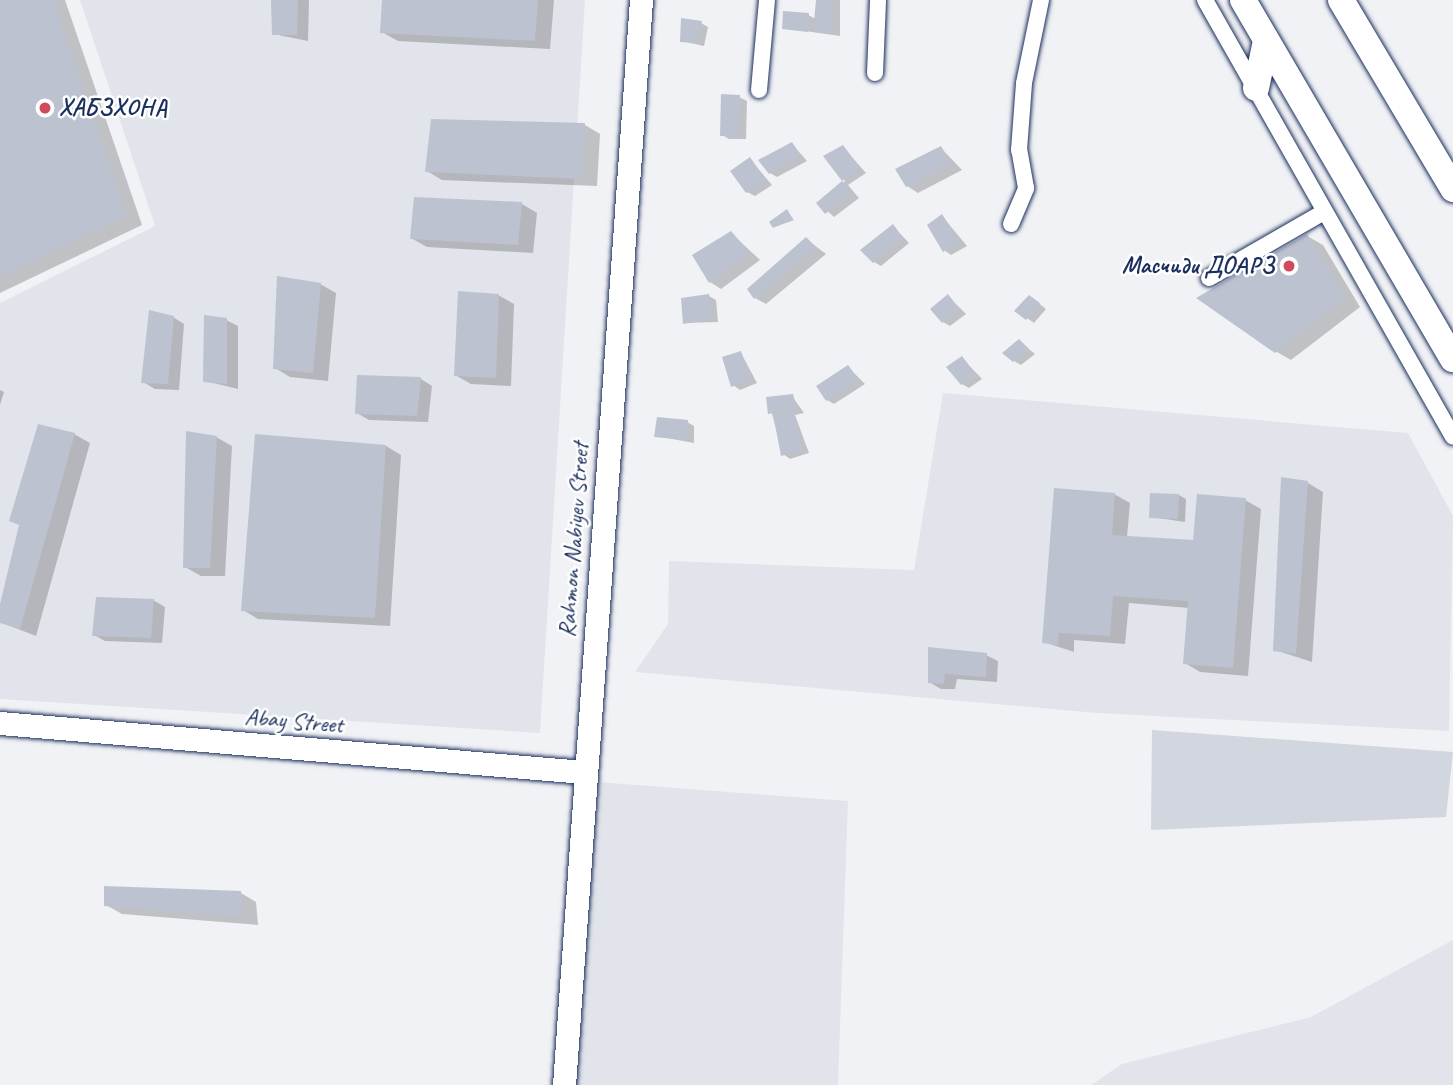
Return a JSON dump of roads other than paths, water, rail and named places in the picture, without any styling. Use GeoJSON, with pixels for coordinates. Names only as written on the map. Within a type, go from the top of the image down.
{"type":"FeatureCollection","features":[{"type":"Feature","properties":{"kind":"main road","name":"Rahmon Nabiyev Street"},"geometry":{"type":"LineString","coordinates":[[564,1085],[584,772],[641,0]]}},
{"type":"Feature","properties":{"kind":"main road"},"geometry":{"type":"LineString","coordinates":[[1243,0],[1453,359]]}},
{"type":"Feature","properties":{"kind":"main road"},"geometry":{"type":"LineString","coordinates":[[1341,0],[1453,189]]}},
{"type":"Feature","properties":{"kind":"main road"},"geometry":{"type":"LineString","coordinates":[[1256,88],[1266,41]]}},
{"type":"Feature","properties":{"kind":"main road","name":"Abay Street"},"geometry":{"type":"LineString","coordinates":[[0,723],[584,772]]}},
{"type":"Feature","properties":{"kind":"street"},"geometry":{"type":"LineString","coordinates":[[759,90],[767,0]]}},
{"type":"Feature","properties":{"kind":"street"},"geometry":{"type":"LineString","coordinates":[[875,73],[878,0]]}},
{"type":"Feature","properties":{"kind":"street"},"geometry":{"type":"LineString","coordinates":[[1011,224],[1026,188],[1019,150],[1024,83],[1041,0]]}},
{"type":"Feature","properties":{"kind":"street"},"geometry":{"type":"LineString","coordinates":[[1205,0],[1453,437]]}},
{"type":"Feature","properties":{"kind":"street"},"geometry":{"type":"LineString","coordinates":[[1209,278],[1324,212]]}},
{"type":"Feature","properties":{"kind":"place","name":"ХАБЗХОНА"},"geometry":{"type":"Point","coordinates":[45,108]}},
{"type":"Feature","properties":{"kind":"place","name":"Масчиди ДОАРЗ"},"geometry":{"type":"Point","coordinates":[1289,266]}}]}
